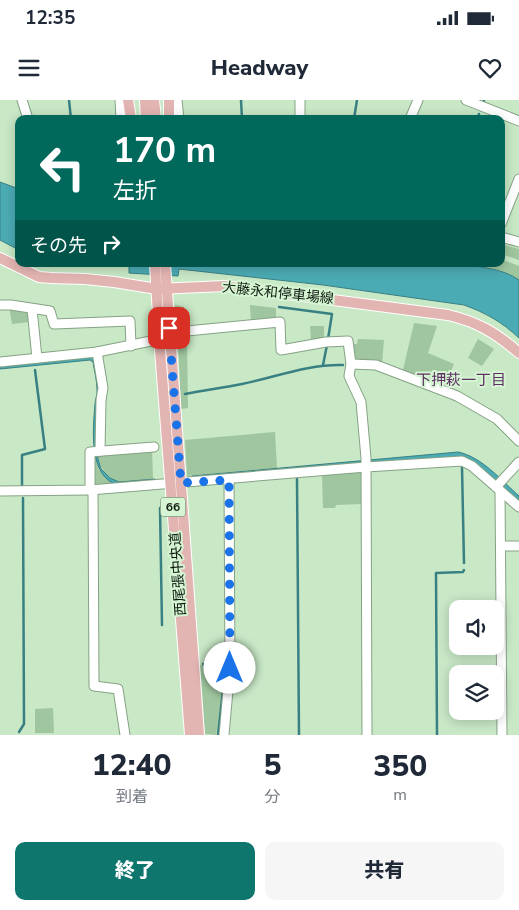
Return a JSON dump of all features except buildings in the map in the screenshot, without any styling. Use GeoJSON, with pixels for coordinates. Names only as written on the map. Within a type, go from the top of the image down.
{"type":"FeatureCollection","features":[{"type":"Feature","properties":{"kind":"main road"},"geometry":{"type":"LineString","coordinates":[[128,100],[130,115]]}},
{"type":"Feature","properties":{"kind":"main road"},"geometry":{"type":"LineString","coordinates":[[144,100],[146,115]]}},
{"type":"Feature","properties":{"kind":"main road"},"geometry":{"type":"LineString","coordinates":[[154,100],[156,115]]}},
{"type":"Feature","properties":{"kind":"main road"},"geometry":{"type":"LineString","coordinates":[[169,115],[170,100]]}},
{"type":"Feature","properties":{"kind":"main road","name":"大藤永和停車場線"},"geometry":{"type":"LineString","coordinates":[[0,258],[15,265]]}},
{"type":"Feature","properties":{"kind":"main road","name":"大藤永和停車場線"},"geometry":{"type":"LineString","coordinates":[[18,267],[39,277],[224,286],[448,315],[468,320],[489,329],[519,353]]}},
{"type":"Feature","properties":{"kind":"main road","name":"西尾張中央道"},"geometry":{"type":"LineString","coordinates":[[156,267],[161,284],[176,483],[199,735]]}},
{"type":"Feature","properties":{"kind":"main road","name":"西尾張中央道"},"geometry":{"type":"LineString","coordinates":[[161,284],[164,267]]}},
{"type":"Feature","properties":{"kind":"main road","name":"西尾張中央道"},"geometry":{"type":"LineString","coordinates":[[176,483],[190,735]]}},
{"type":"Feature","properties":{"kind":"street"},"geometry":{"type":"LineString","coordinates":[[22,100],[27,115]]}},
{"type":"Feature","properties":{"kind":"street"},"geometry":{"type":"LineString","coordinates":[[120,100],[121,115]]}},
{"type":"Feature","properties":{"kind":"street"},"geometry":{"type":"LineString","coordinates":[[177,100],[178,115]]}},
{"type":"Feature","properties":{"kind":"street"},"geometry":{"type":"LineString","coordinates":[[300,100],[300,115]]}},
{"type":"Feature","properties":{"kind":"street"},"geometry":{"type":"LineString","coordinates":[[412,115],[418,100]]}},
{"type":"Feature","properties":{"kind":"street"},"geometry":{"type":"LineString","coordinates":[[466,100],[504,115]]}},
{"type":"Feature","properties":{"kind":"street"},"geometry":{"type":"LineString","coordinates":[[505,115],[519,121]]}},
{"type":"Feature","properties":{"kind":"street"},"geometry":{"type":"LineString","coordinates":[[505,214],[519,179]]}},
{"type":"Feature","properties":{"kind":"street"},"geometry":{"type":"LineString","coordinates":[[505,238],[519,242]]}},
{"type":"Feature","properties":{"kind":"street"},"geometry":{"type":"LineString","coordinates":[[0,305],[10,304],[50,311],[54,324],[130,321],[132,346]]}},
{"type":"Feature","properties":{"kind":"street"},"geometry":{"type":"LineString","coordinates":[[32,309],[37,358]]}},
{"type":"Feature","properties":{"kind":"street"},"geometry":{"type":"LineString","coordinates":[[177,334],[186,331],[280,322],[281,350],[326,342],[348,341],[351,364],[349,376],[361,402],[366,463],[367,735]]}},
{"type":"Feature","properties":{"kind":"street"},"geometry":{"type":"LineString","coordinates":[[0,362],[97,352],[151,342]]}},
{"type":"Feature","properties":{"kind":"street"},"geometry":{"type":"LineString","coordinates":[[97,352],[103,388],[97,451]]}},
{"type":"Feature","properties":{"kind":"street"},"geometry":{"type":"LineString","coordinates":[[351,364],[376,366],[458,396],[497,419],[519,441]]}},
{"type":"Feature","properties":{"kind":"street"},"geometry":{"type":"LineString","coordinates":[[125,735],[118,689],[94,686],[90,452],[154,447]]}},
{"type":"Feature","properties":{"kind":"street"},"geometry":{"type":"LineString","coordinates":[[0,491],[92,490],[229,480],[366,463],[462,461],[499,486],[519,507]]}},
{"type":"Feature","properties":{"kind":"street"},"geometry":{"type":"LineString","coordinates":[[502,735],[499,486],[519,462]]}},
{"type":"Feature","properties":{"kind":"street"},"geometry":{"type":"LineString","coordinates":[[224,735],[230,668],[229,480]]}},
{"type":"Feature","properties":{"kind":"street"},"geometry":{"type":"LineString","coordinates":[[501,546],[519,546]]}},
{"type":"Feature","properties":{"kind":"green space"},"geometry":{"type":"Polygon","coordinates":[[[505,245],[519,249],[519,260],[505,255],[505,245]]]}},
{"type":"Feature","properties":{"kind":"green space"},"geometry":{"type":"Polygon","coordinates":[[[505,261],[519,266],[519,280],[512,276],[498,270],[482,267],[505,267],[505,261]]]}},
{"type":"Feature","properties":{"kind":"green space"},"geometry":{"type":"Polygon","coordinates":[[[175,305],[184,307],[185,327],[177,330],[175,305]]]}},
{"type":"Feature","properties":{"kind":"green space"},"geometry":{"type":"Polygon","coordinates":[[[250,305],[276,308],[276,320],[251,322],[250,305]]]}},
{"type":"Feature","properties":{"kind":"green space"},"geometry":{"type":"Polygon","coordinates":[[[9,306],[28,309],[29,322],[12,324],[9,306]]]}},
{"type":"Feature","properties":{"kind":"green space"},"geometry":{"type":"Polygon","coordinates":[[[414,323],[437,326],[428,353],[454,364],[445,385],[402,374],[414,323]]]}},
{"type":"Feature","properties":{"kind":"green space"},"geometry":{"type":"Polygon","coordinates":[[[310,326],[324,326],[324,340],[311,343],[310,326]]]}},
{"type":"Feature","properties":{"kind":"green space"},"geometry":{"type":"Polygon","coordinates":[[[187,338],[188,408],[181,409],[178,340],[187,338]]]}},
{"type":"Feature","properties":{"kind":"green space"},"geometry":{"type":"Polygon","coordinates":[[[358,339],[384,340],[382,364],[352,361],[350,344],[357,344],[358,339]]]}},
{"type":"Feature","properties":{"kind":"green space"},"geometry":{"type":"Polygon","coordinates":[[[478,339],[494,349],[482,366],[468,358],[478,339]]]}},
{"type":"Feature","properties":{"kind":"green space"},"geometry":{"type":"Polygon","coordinates":[[[275,432],[277,468],[187,476],[185,440],[275,432]]]}},
{"type":"Feature","properties":{"kind":"green space"},"geometry":{"type":"Polygon","coordinates":[[[152,450],[153,479],[119,482],[111,478],[104,471],[98,459],[98,454],[152,450]]]}},
{"type":"Feature","properties":{"kind":"green space"},"geometry":{"type":"Polygon","coordinates":[[[95,454],[99,470],[118,485],[92,486],[92,455],[95,454]]]}},
{"type":"Feature","properties":{"kind":"green space"},"geometry":{"type":"Polygon","coordinates":[[[361,471],[362,504],[336,505],[335,508],[323,508],[322,475],[361,471]]]}},
{"type":"Feature","properties":{"kind":"green space"},"geometry":{"type":"Polygon","coordinates":[[[200,665],[226,665],[216,735],[205,734],[200,665]]]}},
{"type":"Feature","properties":{"kind":"green space"},"geometry":{"type":"Polygon","coordinates":[[[53,708],[54,733],[35,733],[35,709],[53,708]]]}},
{"type":"Feature","properties":{"kind":"water"},"geometry":{"type":"Polygon","coordinates":[[[0,182],[15,188],[15,248],[0,240],[0,182]]]}},
{"type":"Feature","properties":{"kind":"water"},"geometry":{"type":"Polygon","coordinates":[[[129,267],[482,267],[498,270],[519,280],[519,338],[493,318],[464,305],[323,285],[179,269],[178,276],[129,273],[129,267]]]}},
{"type":"Feature","properties":{"kind":"water"},"geometry":{"type":"Polygon","coordinates":[[[92,357],[95,359],[100,390],[97,406],[98,459],[101,469],[110,478],[119,482],[155,479],[155,482],[118,485],[108,480],[101,472],[97,462],[93,438],[97,382],[93,362],[90,360],[0,369],[0,367],[92,357]]]}},
{"type":"Feature","properties":{"kind":"water"},"geometry":{"type":"Polygon","coordinates":[[[458,452],[475,459],[491,470],[519,496],[519,502],[465,458],[458,457],[192,479],[192,476],[458,452]]]}},
{"type":"Feature","properties":{"kind":"waterway"},"geometry":{"type":"LineString","coordinates":[[69,100],[71,115]]}},
{"type":"Feature","properties":{"kind":"waterway"},"geometry":{"type":"LineString","coordinates":[[241,100],[242,115]]}},
{"type":"Feature","properties":{"kind":"waterway"},"geometry":{"type":"LineString","coordinates":[[355,115],[357,100]]}},
{"type":"Feature","properties":{"kind":"waterway"},"geometry":{"type":"LineString","coordinates":[[279,307],[332,314],[328,339]]}},
{"type":"Feature","properties":{"kind":"waterway"},"geometry":{"type":"LineString","coordinates":[[323,365],[327,345]]}},
{"type":"Feature","properties":{"kind":"waterway"},"geometry":{"type":"LineString","coordinates":[[185,394],[242,384],[305,369],[343,365]]}},
{"type":"Feature","properties":{"kind":"waterway"},"geometry":{"type":"LineString","coordinates":[[22,486],[22,455],[45,449],[35,370]]}},
{"type":"Feature","properties":{"kind":"waterway"},"geometry":{"type":"LineString","coordinates":[[462,467],[464,563]]}},
{"type":"Feature","properties":{"kind":"waterway"},"geometry":{"type":"LineString","coordinates":[[297,479],[299,735]]}},
{"type":"Feature","properties":{"kind":"waterway"},"geometry":{"type":"LineString","coordinates":[[19,732],[24,724],[23,498]]}},
{"type":"Feature","properties":{"kind":"waterway"},"geometry":{"type":"LineString","coordinates":[[160,508],[162,625]]}},
{"type":"Feature","properties":{"kind":"waterway"},"geometry":{"type":"LineString","coordinates":[[437,735],[436,573],[463,572],[464,570]]}},
{"type":"Feature","properties":{"kind":"waterway"},"geometry":{"type":"LineString","coordinates":[[203,664],[226,664],[218,734]]}},
{"type":"Feature","properties":{"kind":"district","name":"下押萩一丁目"},"geometry":{"type":"Point","coordinates":[461,380]}},
{"type":"Feature","properties":{"kind":"route"},"geometry":{"type":"LineString","coordinates":[[169,328],[181,483],[229,480],[230,668]]}}]}
